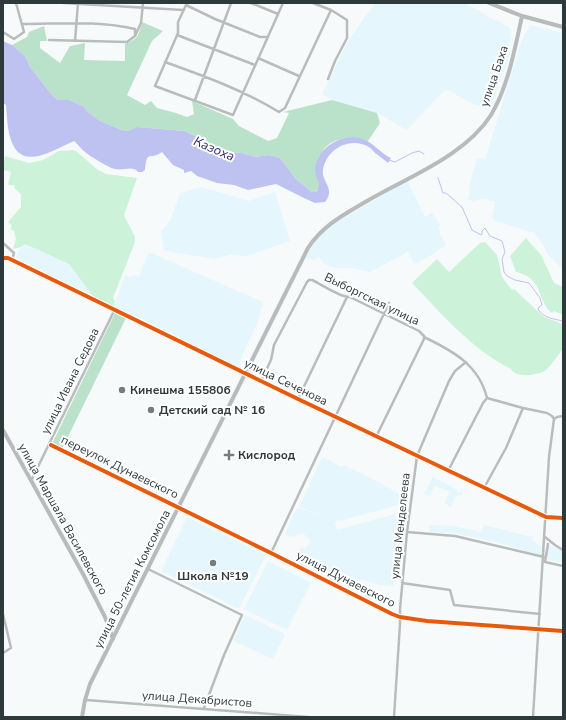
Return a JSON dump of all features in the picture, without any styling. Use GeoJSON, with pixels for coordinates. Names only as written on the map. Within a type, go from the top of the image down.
{"type":"FeatureCollection","features":[{"type":"Feature","properties":{"kind":"main road"},"geometry":{"type":"LineString","coordinates":[[489,3],[522,16],[563,27]]}},
{"type":"Feature","properties":{"kind":"main road","name":"улица Баха"},"geometry":{"type":"LineString","coordinates":[[333,222],[389,188],[445,158],[482,128],[492,114],[508,75],[522,16]]}},
{"type":"Feature","properties":{"kind":"main road","name":"улица 50-летия Комсомола"},"geometry":{"type":"LineString","coordinates":[[82,717],[90,684],[180,507],[308,248],[320,232],[333,222]]}},
{"type":"Feature","properties":{"kind":"main road","name":"улица Маршала Василевского"},"geometry":{"type":"LineString","coordinates":[[3,430],[92,592],[105,617],[113,639]]}},
{"type":"Feature","properties":{"kind":"street"},"geometry":{"type":"LineString","coordinates":[[3,32],[14,39],[24,32],[16,3]]}},
{"type":"Feature","properties":{"kind":"street"},"geometry":{"type":"LineString","coordinates":[[63,3],[183,10]]}},
{"type":"Feature","properties":{"kind":"street"},"geometry":{"type":"LineString","coordinates":[[76,41],[78,3]]}},
{"type":"Feature","properties":{"kind":"street"},"geometry":{"type":"LineString","coordinates":[[49,40],[127,42],[135,36],[141,22],[143,3]]}},
{"type":"Feature","properties":{"kind":"street"},"geometry":{"type":"LineString","coordinates":[[195,100],[213,48],[231,3]]}},
{"type":"Feature","properties":{"kind":"street"},"geometry":{"type":"LineString","coordinates":[[251,3],[278,14]]}},
{"type":"Feature","properties":{"kind":"street"},"geometry":{"type":"LineString","coordinates":[[268,37],[260,37],[215,19],[187,4],[178,22],[177,35],[155,86],[233,115],[242,92],[268,37],[283,3]]}},
{"type":"Feature","properties":{"kind":"street"},"geometry":{"type":"LineString","coordinates":[[313,3],[331,10],[347,20],[347,38],[335,61],[328,79]]}},
{"type":"Feature","properties":{"kind":"street"},"geometry":{"type":"LineString","coordinates":[[165,62],[242,92],[264,102],[279,112],[285,108],[331,10]]}},
{"type":"Feature","properties":{"kind":"street"},"geometry":{"type":"LineString","coordinates":[[22,24],[76,23],[114,25],[134,29],[135,36]]}},
{"type":"Feature","properties":{"kind":"street"},"geometry":{"type":"LineString","coordinates":[[177,35],[255,65]]}},
{"type":"Feature","properties":{"kind":"street"},"geometry":{"type":"LineString","coordinates":[[258,58],[299,76]]}},
{"type":"Feature","properties":{"kind":"street"},"geometry":{"type":"LineString","coordinates":[[3,244],[14,253],[15,255],[12,260]]}},
{"type":"Feature","properties":{"kind":"street","name":"улица Сеченова"},"geometry":{"type":"LineString","coordinates":[[3,258],[12,260],[115,309],[376,437],[546,517],[563,518]]}},
{"type":"Feature","properties":{"kind":"street","name":"Выборгская улица"},"geometry":{"type":"LineString","coordinates":[[261,381],[271,360],[274,346],[304,286],[309,280],[312,280],[385,313],[419,331],[424,338],[438,344],[466,362],[472,367],[479,377],[487,398]]}},
{"type":"Feature","properties":{"kind":"street"},"geometry":{"type":"LineString","coordinates":[[298,399],[347,297]]}},
{"type":"Feature","properties":{"kind":"street"},"geometry":{"type":"LineString","coordinates":[[271,553],[389,303]]}},
{"type":"Feature","properties":{"kind":"street","name":"улица Ивана Седова"},"geometry":{"type":"LineString","coordinates":[[31,481],[115,309]]}},
{"type":"Feature","properties":{"kind":"street"},"geometry":{"type":"LineString","coordinates":[[376,437],[424,338]]}},
{"type":"Feature","properties":{"kind":"street","name":"улица Менделеева"},"geometry":{"type":"LineString","coordinates":[[394,717],[402,583],[417,456],[449,381],[455,371],[466,362]]}},
{"type":"Feature","properties":{"kind":"street"},"geometry":{"type":"LineString","coordinates":[[448,471],[487,398],[547,413],[554,419]]}},
{"type":"Feature","properties":{"kind":"street"},"geometry":{"type":"LineString","coordinates":[[484,488],[506,448],[523,408]]}},
{"type":"Feature","properties":{"kind":"street"},"geometry":{"type":"LineString","coordinates":[[554,419],[563,416]]}},
{"type":"Feature","properties":{"kind":"street"},"geometry":{"type":"LineString","coordinates":[[533,717],[540,630],[549,457],[554,419]]}},
{"type":"Feature","properties":{"kind":"street","name":"переулок Дунаевского"},"geometry":{"type":"LineString","coordinates":[[52,445],[180,507]]}},
{"type":"Feature","properties":{"kind":"street","name":"улица Дунаевского"},"geometry":{"type":"LineString","coordinates":[[180,507],[400,617],[427,621],[563,631]]}},
{"type":"Feature","properties":{"kind":"street"},"geometry":{"type":"LineString","coordinates":[[407,532],[456,536],[544,557]]}},
{"type":"Feature","properties":{"kind":"street"},"geometry":{"type":"LineString","coordinates":[[545,537],[563,550]]}},
{"type":"Feature","properties":{"kind":"street"},"geometry":{"type":"LineString","coordinates":[[548,544],[546,562],[563,566]]}},
{"type":"Feature","properties":{"kind":"street"},"geometry":{"type":"LineString","coordinates":[[148,569],[242,615],[224,655],[204,709]]}},
{"type":"Feature","properties":{"kind":"street"},"geometry":{"type":"LineString","coordinates":[[402,583],[450,590],[454,605],[540,614]]}},
{"type":"Feature","properties":{"kind":"street"},"geometry":{"type":"LineString","coordinates":[[3,614],[11,646],[10,649],[3,652]]}},
{"type":"Feature","properties":{"kind":"street","name":"улица Декабристов"},"geometry":{"type":"LineString","coordinates":[[85,700],[308,717]]}},
{"type":"Feature","properties":{"kind":"shaded area"},"geometry":{"type":"Polygon","coordinates":[[[375,3],[463,3],[508,26],[511,30],[508,61],[490,108],[472,104],[446,89],[407,130],[377,113],[332,100],[322,94],[348,41],[375,3]]]}},
{"type":"Feature","properties":{"kind":"shaded area"},"geometry":{"type":"Polygon","coordinates":[[[530,25],[563,33],[563,269],[548,255],[541,241],[534,233],[495,221],[492,218],[495,202],[483,199],[473,201],[468,200],[470,190],[469,186],[477,158],[485,160],[521,42],[530,25]]]}},
{"type":"Feature","properties":{"kind":"shaded area"},"geometry":{"type":"Polygon","coordinates":[[[407,181],[425,217],[432,213],[441,226],[438,228],[440,231],[439,232],[446,245],[427,258],[414,264],[408,252],[370,272],[352,268],[335,268],[324,264],[319,257],[313,260],[306,258],[314,242],[330,226],[407,181]]]}},
{"type":"Feature","properties":{"kind":"shaded area"},"geometry":{"type":"Polygon","coordinates":[[[201,187],[249,201],[275,192],[290,241],[247,256],[229,255],[215,259],[164,251],[161,231],[170,221],[180,193],[201,187]]]}},
{"type":"Feature","properties":{"kind":"shaded area"},"geometry":{"type":"Polygon","coordinates":[[[25,244],[69,264],[94,298],[15,259],[21,247],[25,244]]]}},
{"type":"Feature","properties":{"kind":"shaded area"},"geometry":{"type":"Polygon","coordinates":[[[149,252],[263,302],[259,319],[237,367],[141,318],[140,319],[114,307],[125,275],[129,277],[133,275],[139,276],[149,252]]]}},
{"type":"Feature","properties":{"kind":"shaded area"},"geometry":{"type":"Polygon","coordinates":[[[322,457],[342,467],[343,465],[373,479],[405,497],[398,505],[340,521],[337,520],[335,524],[337,530],[395,514],[398,524],[394,586],[379,585],[361,579],[356,587],[297,555],[296,553],[302,547],[304,549],[311,542],[303,533],[291,537],[285,535],[293,515],[298,508],[324,516],[299,507],[322,457]]]}},
{"type":"Feature","properties":{"kind":"shaded area"},"geometry":{"type":"Polygon","coordinates":[[[433,477],[458,490],[457,493],[462,492],[461,495],[456,496],[451,507],[444,503],[450,492],[435,486],[430,496],[424,494],[433,477]]]}},
{"type":"Feature","properties":{"kind":"shaded area","name":"Школа №19"},"geometry":{"type":"Polygon","coordinates":[[[187,517],[266,555],[239,609],[161,571],[187,517]]]}},
{"type":"Feature","properties":{"kind":"shaded area"},"geometry":{"type":"Polygon","coordinates":[[[429,525],[454,526],[481,532],[484,525],[533,537],[532,540],[542,547],[540,555],[495,542],[453,533],[429,532],[429,525]]]}},
{"type":"Feature","properties":{"kind":"shaded area"},"geometry":{"type":"Polygon","coordinates":[[[549,546],[563,549],[563,563],[546,559],[549,546]]]}},
{"type":"Feature","properties":{"kind":"shaded area"},"geometry":{"type":"Polygon","coordinates":[[[268,561],[311,583],[287,630],[244,609],[268,561]]]}},
{"type":"Feature","properties":{"kind":"shaded area"},"geometry":{"type":"Polygon","coordinates":[[[245,615],[285,634],[273,659],[233,641],[245,615]]]}},
{"type":"Feature","properties":{"kind":"green space"},"geometry":{"type":"Polygon","coordinates":[[[142,22],[163,31],[152,41],[127,95],[145,105],[151,101],[157,108],[187,117],[194,114],[192,101],[233,119],[239,126],[268,141],[277,138],[289,113],[283,112],[332,100],[377,113],[380,123],[368,141],[357,138],[345,138],[329,144],[325,148],[316,175],[319,180],[319,189],[312,192],[296,179],[280,158],[269,155],[256,157],[242,153],[227,152],[185,131],[137,127],[128,131],[100,121],[83,106],[69,100],[58,100],[53,96],[30,67],[25,56],[12,45],[27,37],[29,32],[44,26],[47,41],[40,41],[40,48],[60,63],[70,46],[85,43],[84,60],[125,61],[125,44],[137,36],[142,22]]]}},
{"type":"Feature","properties":{"kind":"green space"},"geometry":{"type":"Polygon","coordinates":[[[73,150],[98,170],[106,174],[137,178],[124,215],[135,237],[135,242],[113,298],[115,301],[113,307],[94,298],[69,264],[25,244],[21,247],[13,249],[16,239],[14,231],[10,229],[12,226],[8,222],[21,207],[21,194],[15,189],[14,185],[8,185],[11,172],[3,170],[5,156],[29,163],[43,160],[59,151],[73,150]]]}},
{"type":"Feature","properties":{"kind":"green space"},"geometry":{"type":"Polygon","coordinates":[[[526,238],[541,255],[554,283],[563,287],[563,315],[554,311],[552,313],[545,304],[535,283],[525,275],[516,272],[510,256],[526,238]]]}},
{"type":"Feature","properties":{"kind":"green space"},"geometry":{"type":"Polygon","coordinates":[[[485,242],[497,255],[502,277],[512,290],[514,289],[544,317],[563,325],[563,348],[550,366],[538,374],[517,374],[496,361],[470,341],[446,319],[412,283],[437,259],[449,272],[480,243],[485,242]]]}},
{"type":"Feature","properties":{"kind":"green space"},"geometry":{"type":"Polygon","coordinates":[[[115,313],[126,318],[62,449],[52,444],[115,313]]]}},
{"type":"Feature","properties":{"kind":"water"},"geometry":{"type":"Polygon","coordinates":[[[3,41],[12,45],[25,56],[30,67],[53,96],[58,100],[69,100],[83,106],[100,121],[128,131],[137,127],[185,131],[226,152],[242,153],[256,157],[268,155],[280,158],[296,179],[312,192],[317,191],[319,186],[315,171],[316,163],[320,155],[325,149],[339,140],[355,137],[363,139],[391,158],[388,163],[369,147],[362,144],[354,143],[340,146],[329,156],[323,170],[324,178],[329,189],[328,197],[325,202],[315,203],[276,184],[248,190],[234,185],[217,183],[197,176],[191,171],[184,173],[184,170],[173,165],[162,152],[148,157],[145,170],[142,172],[138,172],[133,169],[115,169],[87,154],[74,141],[45,154],[27,156],[19,153],[13,146],[9,133],[6,105],[3,103],[3,41]]]}},
{"type":"Feature","properties":{"kind":"waterway","name":"Казоха"},"geometry":{"type":"LineString","coordinates":[[389,160],[395,162],[419,151],[424,154]]}},
{"type":"Feature","properties":{"kind":"waterway","name":"Казоха"},"geometry":{"type":"LineString","coordinates":[[438,178],[443,193],[446,193],[462,207],[472,230],[481,235],[485,228],[490,236],[502,241],[505,252],[502,259],[504,272],[507,276],[515,280],[529,283],[540,298],[542,305],[538,309],[540,312],[549,318],[563,321]]}},
{"type":"Feature","properties":{"kind":"cycle path"},"geometry":{"type":"LineString","coordinates":[[3,258],[8,258],[298,399],[546,517],[563,518]]}},
{"type":"Feature","properties":{"kind":"cycle path"},"geometry":{"type":"LineString","coordinates":[[51,445],[400,617],[427,621],[563,631]]}},
{"type":"Feature","properties":{"kind":"place","name":"Кинешма 155806"},"geometry":{"type":"Point","coordinates":[122,390]}},
{"type":"Feature","properties":{"kind":"place","name":"Детский сад № 16"},"geometry":{"type":"Point","coordinates":[151,410]}},
{"type":"Feature","properties":{"kind":"place","name":"Кислород"},"geometry":{"type":"Point","coordinates":[229,455]}},
{"type":"Feature","properties":{"kind":"place","name":"Школа №19"},"geometry":{"type":"Point","coordinates":[213,563]}}]}
